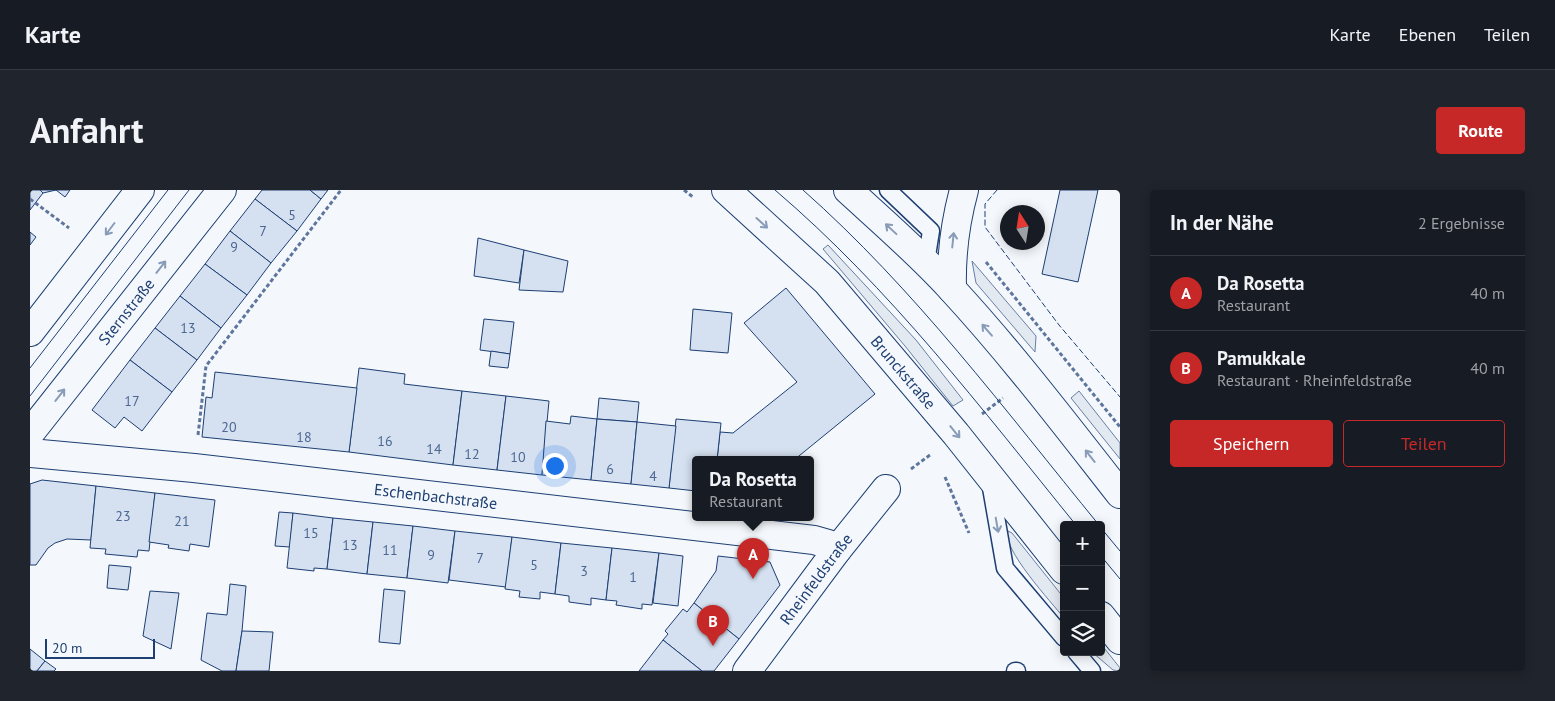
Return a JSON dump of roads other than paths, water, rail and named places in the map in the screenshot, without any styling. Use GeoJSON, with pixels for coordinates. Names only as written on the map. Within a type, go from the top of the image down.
{"type":"FeatureCollection","features":[{"type":"Feature","properties":{"kind":"main road"},"geometry":{"type":"LineString","coordinates":[[30,332],[140,190]]}},
{"type":"Feature","properties":{"kind":"main road","name":"Sternstraße"},"geometry":{"type":"LineString","coordinates":[[30,433],[222,190]]}},
{"type":"Feature","properties":{"kind":"main road","name":"Brunckstraße"},"geometry":{"type":"LineString","coordinates":[[726,190],[827,282],[956,434],[1061,566]]}},
{"type":"Feature","properties":{"kind":"main road"},"geometry":{"type":"LineString","coordinates":[[848,190],[952,288],[1028,378],[1120,494]]}},
{"type":"Feature","properties":{"kind":"main road"},"geometry":{"type":"LineString","coordinates":[[952,288],[955,224],[964,190]]}},
{"type":"Feature","properties":{"kind":"main road","name":"Eschenbachstraße"},"geometry":{"type":"LineString","coordinates":[[30,453],[194,468],[814,540],[828,544],[837,550]]}},
{"type":"Feature","properties":{"kind":"main road","name":"Rheinfeldstraße"},"geometry":{"type":"LineString","coordinates":[[748,671],[837,550],[886,489]]}},
{"type":"Feature","properties":{"kind":"main road"},"geometry":{"type":"LineString","coordinates":[[1105,621],[1120,640]]}},
{"type":"Feature","properties":{"kind":"lane"},"geometry":{"type":"LineString","coordinates":[[888,190],[931,231],[926,262]]}},
{"type":"Feature","properties":{"kind":"lane"},"geometry":{"type":"LineString","coordinates":[[989,477],[1004,568],[1060,633]]}},
{"type":"Feature","properties":{"kind":"lane"},"geometry":{"type":"LineString","coordinates":[[1079,656],[1092,671]]}},
{"type":"Feature","properties":{"kind":"tram line"},"geometry":{"type":"LineString","coordinates":[[30,368],[168,190]]}},
{"type":"Feature","properties":{"kind":"tram line"},"geometry":{"type":"LineString","coordinates":[[30,396],[189,190]]}},
{"type":"Feature","properties":{"kind":"tram line"},"geometry":{"type":"LineString","coordinates":[[775,190],[857,267],[896,308],[969,393],[1073,521]]}},
{"type":"Feature","properties":{"kind":"tram line"},"geometry":{"type":"LineString","coordinates":[[803,190],[844,228],[921,309],[1096,521]]}},
{"type":"Feature","properties":{"kind":"tram line"},"geometry":{"type":"LineString","coordinates":[[1105,533],[1120,551]]}},
{"type":"Feature","properties":{"kind":"tram line"},"geometry":{"type":"LineString","coordinates":[[1105,561],[1120,579]]}},
{"type":"Feature","properties":{"kind":"place","name":"Da Rosetta"},"geometry":{"type":"Point","coordinates":[753,579]}},
{"type":"Feature","properties":{"kind":"place","name":"Pamukkale"},"geometry":{"type":"Point","coordinates":[713,646]}}]}
